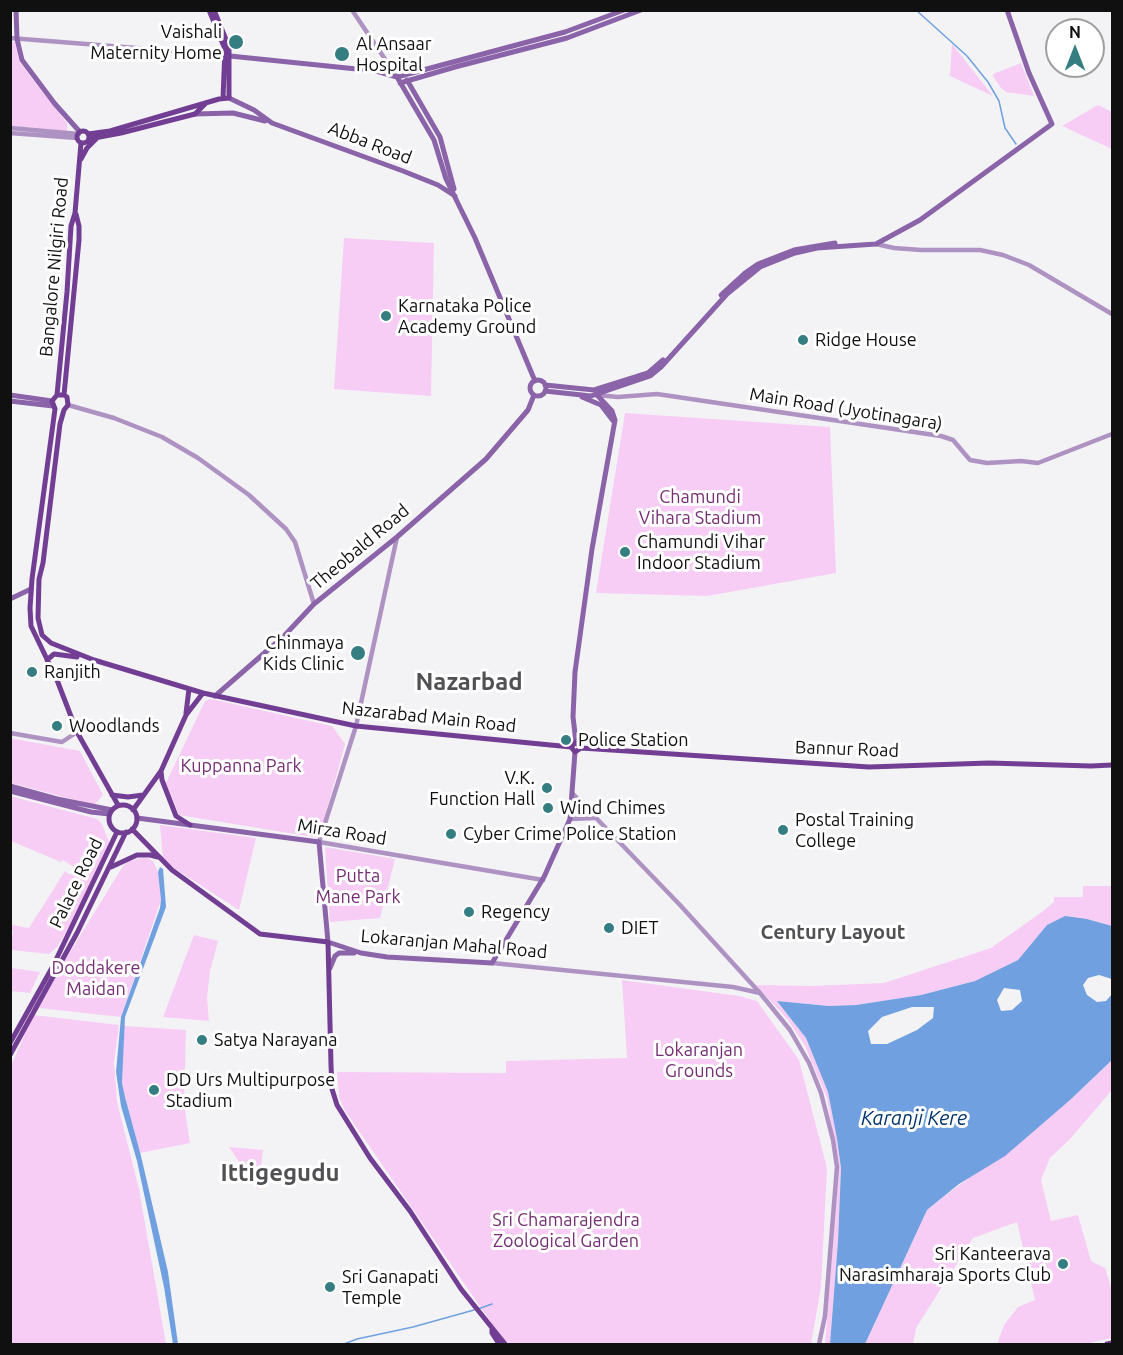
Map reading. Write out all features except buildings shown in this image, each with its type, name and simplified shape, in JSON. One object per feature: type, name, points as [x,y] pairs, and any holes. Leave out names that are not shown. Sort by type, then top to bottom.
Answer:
[{"type":"main road","points":[[16,10],[14,39],[22,60],[79,137],[87,142],[88,136]]},
{"type":"main road","points":[[209,10],[228,56]]},
{"type":"main road","points":[[79,137],[110,131],[226,98],[227,40],[214,10]]},
{"type":"main road","points":[[402,79],[565,32],[624,10]]},
{"type":"main road","points":[[228,56],[376,71],[402,79],[567,38],[642,10]]},
{"type":"main road","points":[[575,394],[595,393],[652,370],[725,290],[758,264],[794,250],[815,245],[876,244],[920,219],[1052,124],[1029,73],[1007,10]]},
{"type":"main road","points":[[402,79],[430,132],[447,179],[535,381]]},
{"type":"main road","name":"Abba Road","points":[[226,98],[254,110],[272,123]]},
{"type":"main road","points":[[195,114],[207,102]]},
{"type":"main road","name":"Abba Road","points":[[88,136],[105,136],[195,114],[239,113],[404,171],[438,185],[455,196]]},
{"type":"main road","points":[[79,162],[92,142],[105,136]]},
{"type":"main road","name":"Bangalore Nilgiri Road","points":[[79,137],[75,213],[71,226],[57,394],[53,405],[31,590],[31,626],[77,732],[118,805]]},
{"type":"main road","points":[[75,213],[79,233],[64,395],[67,398],[59,433],[39,579],[38,618],[42,635],[51,644],[94,660],[215,696]]},
{"type":"main road","points":[[535,381],[541,381],[545,388],[575,394],[601,405],[615,423]]},
{"type":"main road","points":[[492,963],[543,880],[570,819],[573,794],[573,750],[576,742],[573,717],[574,672],[592,549],[615,423],[612,411],[595,393],[545,388],[536,395],[530,388],[535,381]]},
{"type":"main road","points":[[57,394],[64,395]]},
{"type":"main road","points":[[10,395],[53,405]]},
{"type":"main road","name":"Theobald Road","points":[[215,696],[284,636],[314,604],[397,537],[486,459],[532,406],[536,395]]},
{"type":"main road","points":[[10,401],[53,405]]},
{"type":"main road","points":[[10,599],[31,590]]},
{"type":"main road","points":[[47,660],[54,654],[63,654],[94,660]]},
{"type":"main road","points":[[186,715],[189,689]]},
{"type":"main road","points":[[133,810],[161,771],[186,715],[203,693]]},
{"type":"main road","name":"Nazarabad Main Road","points":[[215,696],[356,726],[573,750]]},
{"type":"main road","points":[[573,750],[581,748],[576,742]]},
{"type":"main road","name":"Bannur Road","points":[[581,748],[859,766],[989,763],[1113,767]]},
{"type":"main road","points":[[161,771],[163,785],[176,816],[190,825]]},
{"type":"main road","points":[[10,788],[91,812],[110,812],[118,805],[127,805],[137,818],[132,829],[117,832],[110,825],[110,812]]},
{"type":"main road","points":[[111,794],[128,797],[143,795]]},
{"type":"main road","name":"Mirza Road","points":[[137,818],[319,842]]},
{"type":"main road","name":"Lokaranjan Mahal Road","points":[[132,829],[172,870],[260,934],[328,942],[361,953],[387,957],[492,963]]},
{"type":"main road","name":"Palace Road","points":[[10,1043],[53,966],[117,832]]},
{"type":"main road","points":[[10,1055],[110,867],[126,832]]},
{"type":"main road","points":[[319,842],[330,968],[332,1089],[337,1105],[370,1158],[410,1211],[432,1247],[504,1344]]},
{"type":"main road","points":[[110,867],[136,855],[160,857]]},
{"type":"main road","points":[[330,968],[335,956],[339,953],[361,953]]},
{"type":"main road","points":[[492,1329],[499,1344]]},
{"type":"main road","points":[[1107,1344],[1113,1343]]},
{"type":"street","points":[[352,10],[402,79]]},
{"type":"street","points":[[14,39],[228,56]]},
{"type":"street","points":[[10,128],[79,137]]},
{"type":"street","points":[[10,133],[79,137]]},
{"type":"street","points":[[876,244],[912,249],[980,250],[1003,255],[1029,265],[1113,314]]},
{"type":"street","name":"Main Road (Jyotinagara)","points":[[595,393],[618,397],[657,394],[941,436],[953,440],[970,460],[987,463],[1021,461],[1038,463],[1113,434]]},
{"type":"street","points":[[66,407],[114,418],[162,437],[198,458],[249,495],[280,523],[295,542],[314,604]]},
{"type":"street","points":[[319,842],[356,726],[397,537]]},
{"type":"street","points":[[10,733],[62,742],[77,732]]},
{"type":"street","points":[[573,794],[680,905],[760,993],[790,1030],[809,1063],[821,1093],[837,1167],[825,1316],[819,1344]]},
{"type":"street","points":[[570,819],[595,818]]},
{"type":"street","name":"Mirza Road","points":[[319,842],[543,880]]},
{"type":"street","name":"Lokaranjan Mahal Road","points":[[492,963],[740,988],[760,993]]},
{"type":"green space","points":[[10,42],[15,42],[20,63],[67,123],[67,131],[11,126]]},
{"type":"green space","points":[[952,44],[993,96],[950,76]]},
{"type":"green space","points":[[1021,63],[1034,96],[1006,92],[994,78],[993,74]]},
{"type":"green space","points":[[1098,105],[1112,112],[1112,149],[1062,126]]},
{"type":"green space","name":"Karnataka Police Academy Ground","points":[[344,238],[434,243],[431,396],[334,389]]},
{"type":"green space","name":"Chamundi Vihara Stadium","points":[[625,413],[830,427],[836,573],[707,596],[596,593]]},
{"type":"green space","name":"Kuppanna Park","points":[[211,699],[332,726],[345,744],[319,838],[179,815],[166,783],[205,701]]},
{"type":"green space","points":[[10,738],[80,751],[103,795],[94,805],[11,783]]},
{"type":"green space","points":[[10,796],[97,819],[102,824],[110,845],[101,873],[57,947],[49,954],[11,950],[12,925],[29,928],[65,871],[70,875],[75,868],[63,860],[61,862],[11,841]]},
{"type":"green space","points":[[160,825],[256,838],[239,910],[174,868],[163,858]]},
{"type":"green space","name":"Putta Mane Park","points":[[325,847],[395,859],[380,918],[330,922]]},
{"type":"green space","points":[[1112,857],[1112,926],[1087,919],[1047,925],[1018,960],[975,981],[921,995],[856,1005],[829,1006],[778,1001],[806,1038],[828,1092],[841,1168],[830,1344],[825,1344],[839,1170],[827,1098],[805,1046],[788,1020],[756,985],[812,986],[884,983],[991,948],[1042,912],[1054,902],[1054,897],[1083,897],[1083,886],[1111,886]]},
{"type":"green space","name":"Doddakere Maidan","points":[[141,858],[153,861],[158,872],[161,900],[121,1017],[39,1008],[38,1004],[123,866],[127,862]]},
{"type":"green space","points":[[194,935],[218,941],[210,971],[207,998],[209,1021],[163,1017]]},
{"type":"green space","points":[[11,968],[40,972],[30,993],[11,991]]},
{"type":"green space","name":"Sri Chamarajendra Zoological Garden","points":[[622,980],[739,996],[757,1001],[799,1060],[827,1168],[821,1287],[811,1344],[506,1344],[345,1111],[339,1097],[337,1072],[506,1073],[506,1061],[627,1058]]},
{"type":"green space","points":[[33,1015],[119,1025],[114,1062],[117,1102],[139,1189],[166,1344],[11,1344],[11,1066]]},
{"type":"green space","name":"DD Urs Multipurpose Stadium","points":[[124,1026],[186,1030],[184,1103],[190,1143],[140,1153],[122,1083]]},
{"type":"green space","points":[[1112,1060],[1112,1090],[1071,1138],[1050,1158],[1041,1180],[1051,1221],[1078,1215],[1091,1261],[1105,1268],[1112,1290],[1112,1338],[1085,1344],[997,1344],[1004,1325],[1018,1307],[1035,1300],[1017,1222],[973,1238],[916,1328],[913,1344],[865,1344],[927,1210],[1070,1100]]},
{"type":"green space","points":[[229,1147],[263,1150],[258,1190]]},
{"type":"water","points":[[160,867],[163,869],[166,907],[125,1017],[122,1083],[168,1272],[178,1344],[173,1344],[164,1287],[137,1161],[121,1106],[116,1072],[121,1017],[160,908],[158,872]]},
{"type":"water","name":"Karanji Kere","points":[[1065,916],[1112,926],[1112,979],[1099,975],[1088,978],[1083,985],[1087,995],[1097,1002],[1106,1001],[1112,994],[1112,1060],[1005,1156],[959,1184],[927,1210],[865,1344],[830,1344],[841,1168],[837,1139],[828,1092],[806,1038],[777,1001],[829,1006],[856,1005],[921,995],[975,981],[1018,960],[1047,925]],"holes":[[[1004,988],[1020,990],[1022,1001],[1012,1010],[1001,1011],[997,1000]],[[912,1007],[934,1007],[933,1018],[917,1030],[887,1044],[871,1044],[868,1031],[882,1017]]]},
{"type":"waterway","points":[[916,10],[967,56],[988,82],[999,101],[1005,128],[1016,144]]},
{"type":"waterway","points":[[478,1309],[492,1304]]},
{"type":"waterway","points":[[344,1344],[474,1310]]},
{"type":"place","name":"Vaishali Maternity Home","points":[[236,42]]},
{"type":"place","name":"Al Ansaar Hospital","points":[[342,54]]},
{"type":"place","name":"Karnataka Police Academy Ground","points":[[386,316]]},
{"type":"place","name":"Ridge House","points":[[803,340]]},
{"type":"place","name":"Chamundi Vihar Indoor Stadium","points":[[625,552]]},
{"type":"place","name":"Chinmaya Kids Clinic","points":[[358,653]]},
{"type":"place","name":"Ranjith","points":[[32,672]]},
{"type":"place","name":"Woodlands","points":[[57,726]]},
{"type":"place","name":"Police Station","points":[[566,740]]},
{"type":"place","name":"V.K. Function Hall","points":[[547,788]]},
{"type":"place","name":"Wind Chimes","points":[[548,808]]},
{"type":"place","name":"Postal Training College","points":[[783,830]]},
{"type":"place","name":"Cyber Crime Police Station","points":[[451,834]]},
{"type":"place","name":"Regency","points":[[469,912]]},
{"type":"place","name":"DIET","points":[[609,928]]},
{"type":"place","name":"Satya Narayana","points":[[202,1040]]},
{"type":"place","name":"DD Urs Multipurpose Stadium","points":[[154,1090]]},
{"type":"place","name":"Sri Kanteerava Narasimharaja Sports Club","points":[[1063,1264]]},
{"type":"place","name":"Sri Ganapati Temple","points":[[330,1287]]},
{"type":"district","name":"Nazarbad","points":[[469,682]]},
{"type":"district","name":"Century Layout","points":[[833,932]]},
{"type":"district","name":"Ittigegudu","points":[[280,1173]]},
{"type":"park label","name":"Lokaranjan Grounds","points":[[699,1060]]}]
